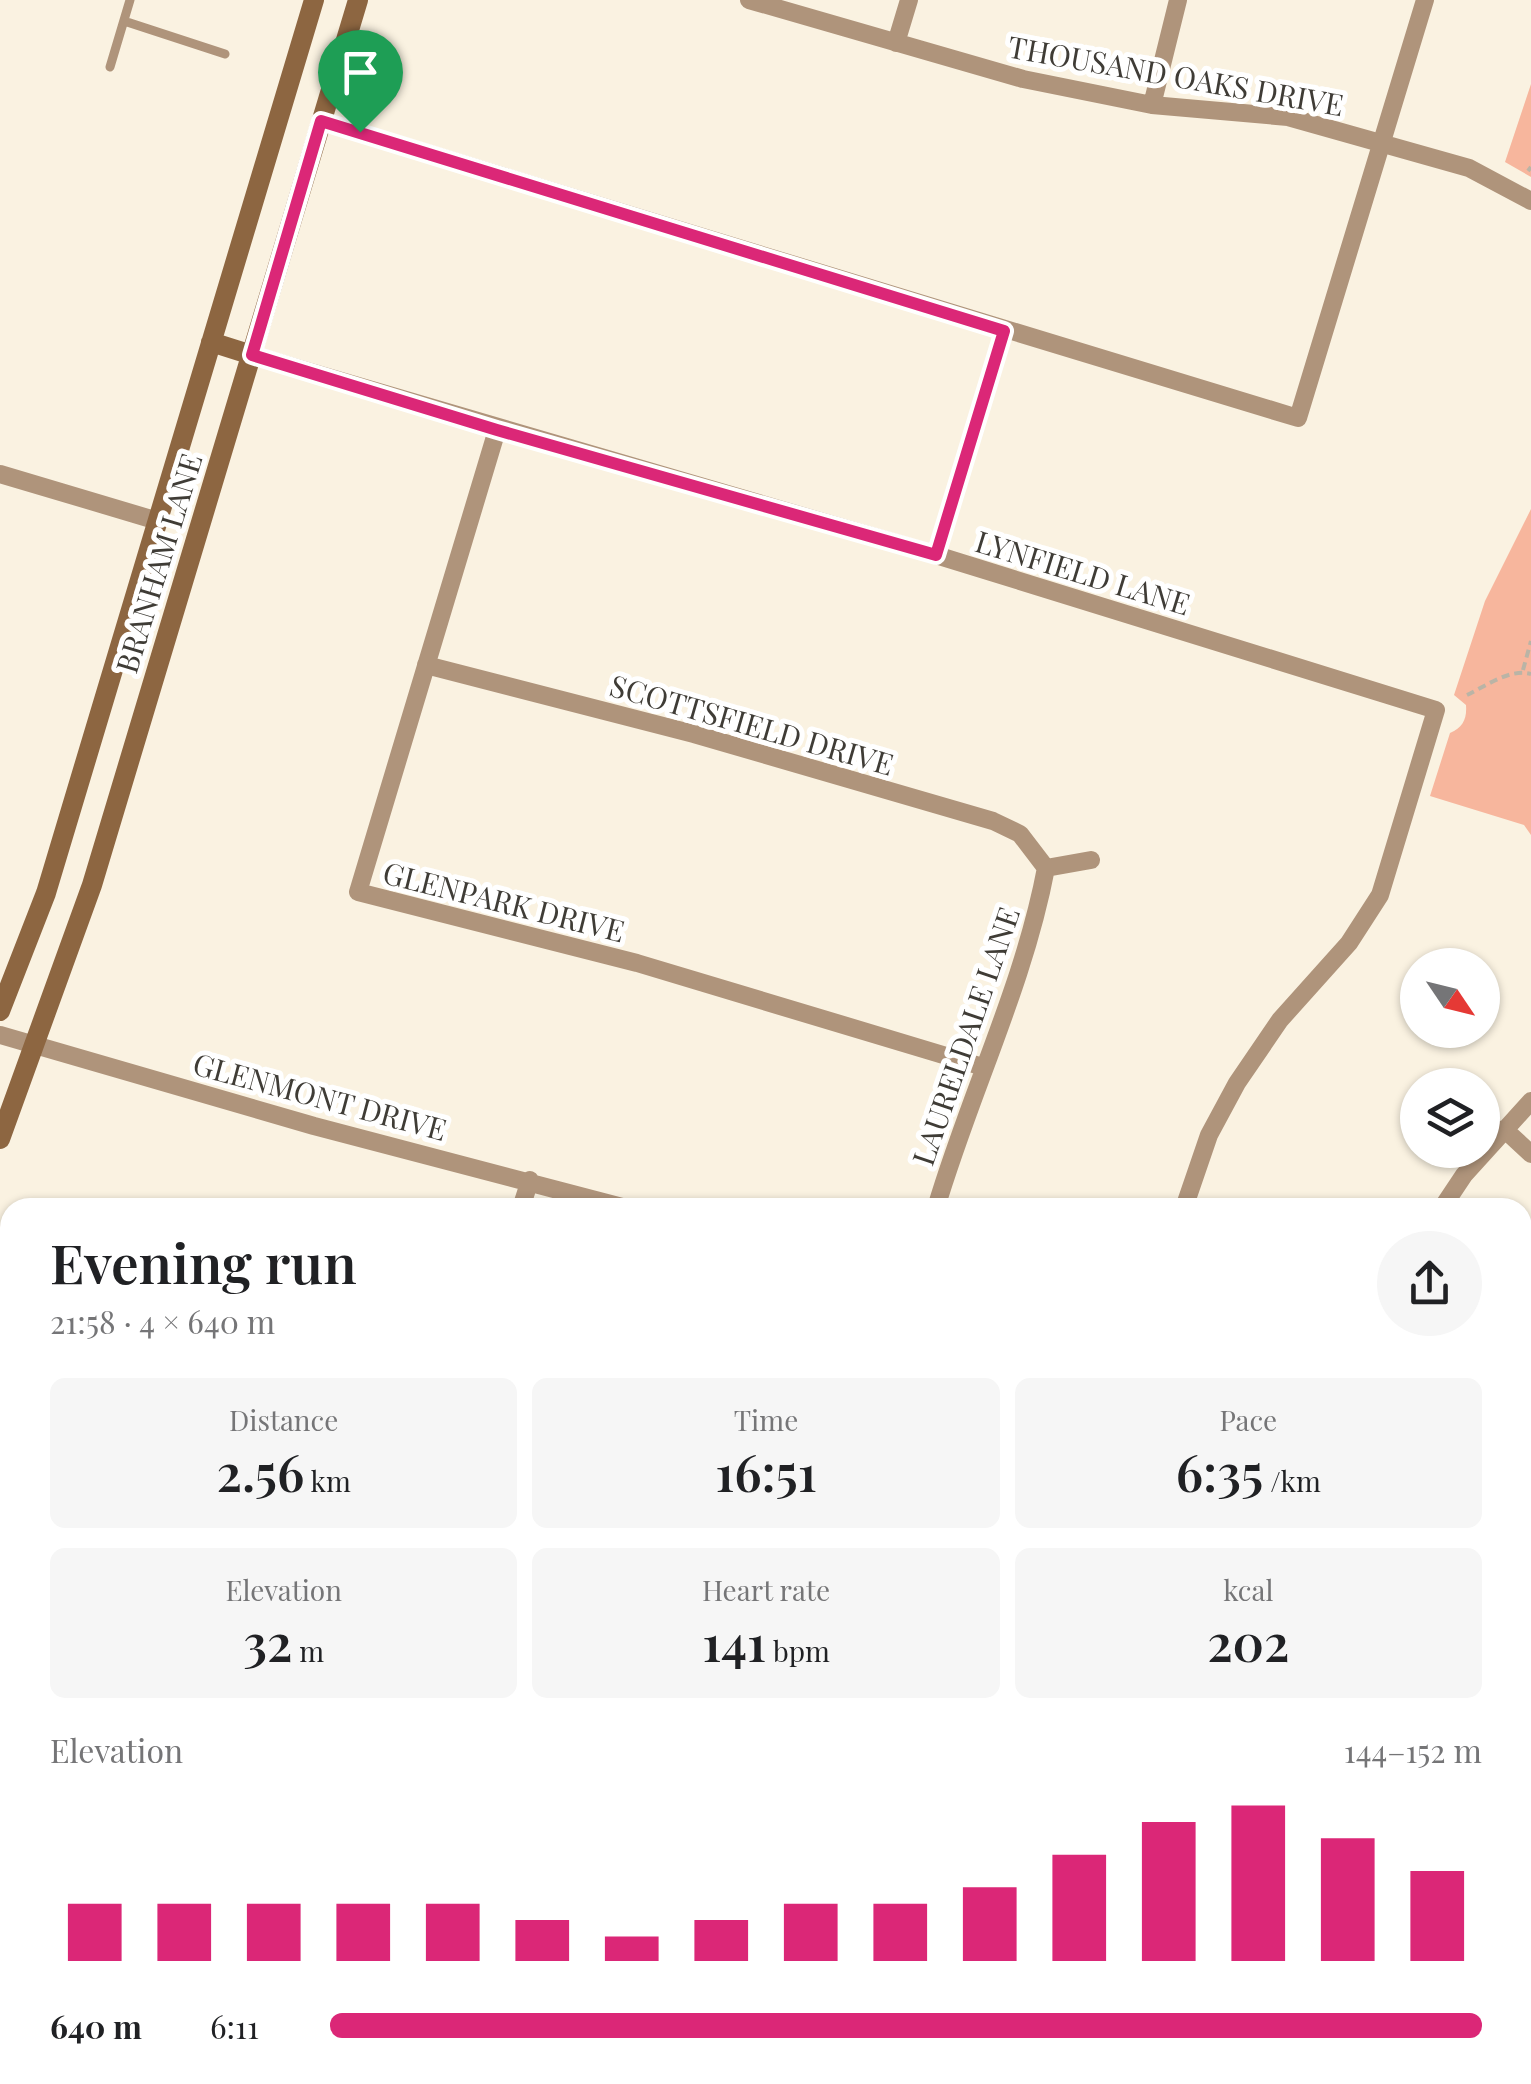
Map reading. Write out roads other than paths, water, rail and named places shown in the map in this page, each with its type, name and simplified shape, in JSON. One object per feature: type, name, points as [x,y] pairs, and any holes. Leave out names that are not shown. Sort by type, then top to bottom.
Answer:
[{"type":"main road","name":"BRANHAM LANE","points":[[0,1011],[46,893],[314,0]]},
{"type":"main road","name":"BRANHAM LANE","points":[[0,1139],[92,885],[358,0]]},
{"type":"main road","points":[[211,342],[252,355]]},
{"type":"street","name":"THOUSAND OAKS DRIVE","points":[[749,0],[1023,79],[1152,105],[1288,117],[1469,168],[1531,201]]},
{"type":"street","points":[[896,43],[909,0]]},
{"type":"street","points":[[1152,105],[1178,0]]},
{"type":"street","points":[[321,121],[1298,418],[1425,0]]},
{"type":"street","points":[[936,555],[1004,331]]},
{"type":"street","name":"LYNFIELD LANE","points":[[252,355],[497,430],[936,555],[1436,710],[1380,895],[1349,944],[1280,1020],[1237,1083],[1208,1135],[1187,1198]]},
{"type":"street","name":"GLENPARK DRIVE","points":[[497,430],[358,892],[637,963],[983,1067]]},
{"type":"street","points":[[0,474],[158,521]]},
{"type":"street","name":"SCOTTSFIELD DRIVE","points":[[426,665],[694,734],[993,821],[1020,834],[1046,868]]},
{"type":"street","points":[[1046,868],[1091,860]]},
{"type":"street","name":"LAURELDALE LANE","points":[[939,1198],[983,1067],[1010,1002],[1046,868]]},
{"type":"street","name":"GLENMONT DRIVE","points":[[0,1035],[314,1126],[592,1198]]},
{"type":"street","points":[[1450,1198],[1531,1101]]},
{"type":"street","points":[[1504,1130],[1531,1154]]},
{"type":"street","points":[[524,1198],[530,1180]]},
{"type":"lane","points":[[110,67],[130,0]]},
{"type":"lane","points":[[124,21],[225,54]]}]
